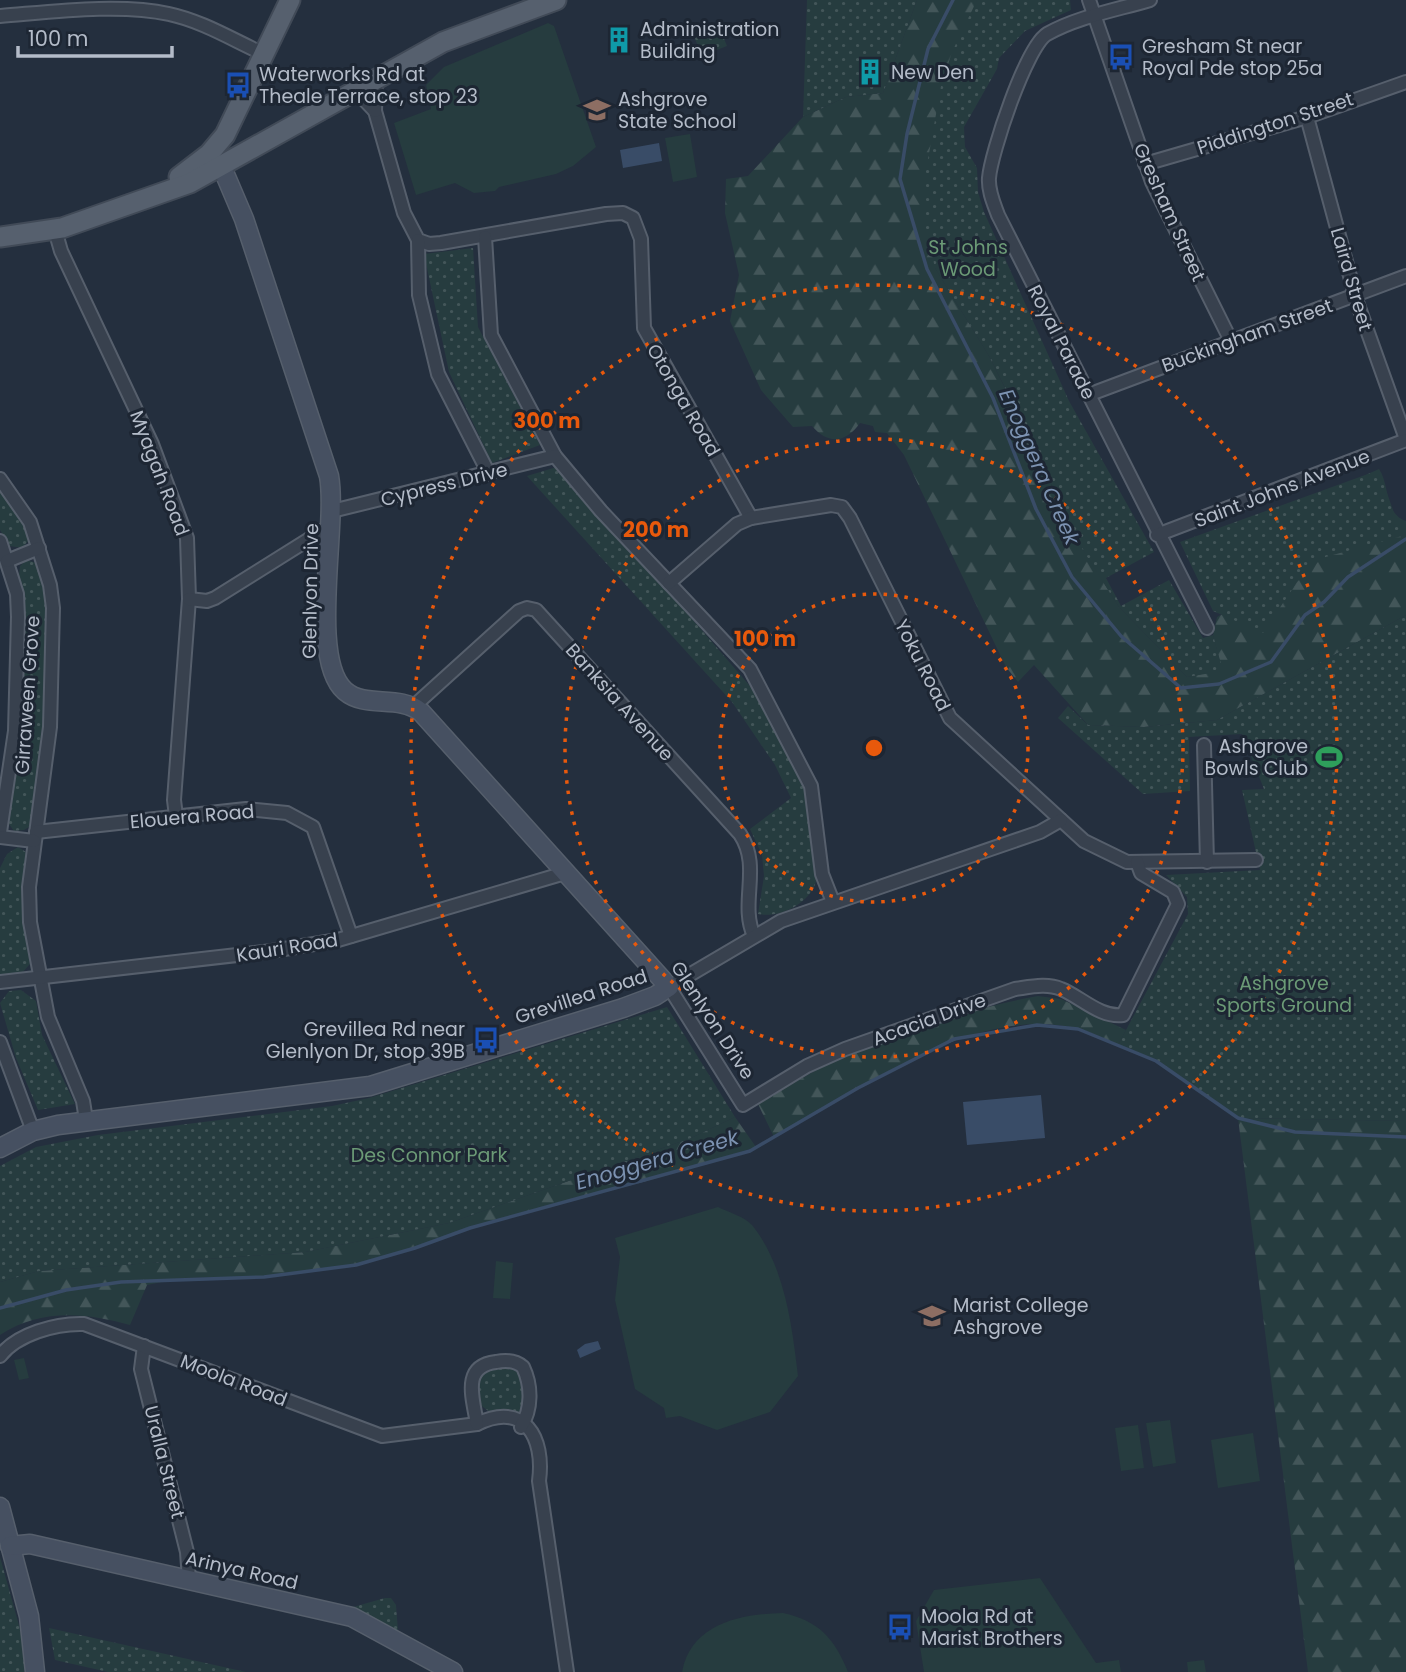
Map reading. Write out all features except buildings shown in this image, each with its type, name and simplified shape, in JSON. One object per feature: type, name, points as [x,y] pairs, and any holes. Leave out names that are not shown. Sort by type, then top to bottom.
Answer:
[{"type":"main road","points":[[217,158],[290,0]]},
{"type":"main road","points":[[0,237],[55,230],[158,192],[217,158],[325,106],[451,39],[556,0]]},
{"type":"main road","points":[[232,121],[239,135],[249,138],[294,116],[325,106]]},
{"type":"street","name":"Gresham Street","points":[[1089,0],[1145,163],[1231,341]]},
{"type":"street","name":"Royal Parade","points":[[1150,0],[1096,16],[1040,39],[1023,66],[989,176],[998,215],[1157,535],[1207,628]]},
{"type":"street","points":[[0,16],[135,9],[192,21],[264,54]]},
{"type":"street","points":[[376,78],[375,111],[404,213],[418,240],[419,295],[438,374],[489,474]]},
{"type":"street","name":"Piddington Street","points":[[1145,163],[1307,117],[1406,82]]},
{"type":"street","points":[[355,90],[375,111]]},
{"type":"street","name":"Laird Street","points":[[1307,117],[1355,295],[1406,440]]},
{"type":"street","name":"Glenlyon Drive","points":[[217,158],[239,205],[325,462],[331,518],[327,652],[334,678],[344,690],[358,699],[414,706],[669,987],[743,1105]]},
{"type":"street","name":"Otonga Road","points":[[485,237],[606,215],[623,213],[633,218],[641,239],[644,328],[751,518]]},
{"type":"street","name":"Myagah Road","points":[[55,230],[61,251],[172,491],[187,538],[189,599],[174,800],[176,816]]},
{"type":"street","points":[[418,240],[429,244],[485,237],[491,335],[555,456],[750,670],[782,725],[811,786],[822,874],[832,902]]},
{"type":"street","name":"Buckingham Street","points":[[1088,394],[1406,276]]},
{"type":"street","name":"Saint Johns Avenue","points":[[1157,535],[1406,440]]},
{"type":"street","name":"Cypress Drive","points":[[189,599],[207,601],[215,598],[331,518],[555,456]]},
{"type":"street","name":"Girraween Grove","points":[[0,479],[30,522],[53,608],[50,727],[35,836],[30,910],[48,1017],[83,1101],[86,1120]]},
{"type":"street","name":"Yoku Road","points":[[668,583],[737,524],[751,518],[831,505],[842,507],[850,517],[950,718],[1084,841],[1119,860],[1137,862],[1256,860]]},
{"type":"street","name":"Girraween Grove","points":[[0,541],[17,594],[15,731],[0,834]]},
{"type":"street","points":[[7,561],[38,548]]},
{"type":"street","name":"Banksia Avenue","points":[[414,706],[519,611],[527,608],[536,610],[747,844],[752,889],[746,914],[754,936]]},
{"type":"street","points":[[1205,745],[1207,862]]},
{"type":"street","name":"Elouera Road","points":[[0,834],[35,836],[176,816],[268,809],[287,813],[313,827],[351,936]]},
{"type":"street","name":"Grevillea Road","points":[[86,1120],[370,1086],[655,996],[754,936],[832,902],[1041,832],[1061,820]]},
{"type":"street","name":"Acacia Drive","points":[[743,1105],[807,1066],[845,1049],[1015,989],[1041,986],[1059,988],[1108,1014],[1123,1014],[1178,904],[1173,892],[1141,873],[1137,862]]},
{"type":"street","name":"Kauri Road","points":[[0,982],[307,946],[351,936],[565,873]]},
{"type":"street","points":[[0,1042],[33,1131]]},
{"type":"street","points":[[1,1145],[33,1131],[86,1120]]},
{"type":"street","name":"Moola Road","points":[[0,1356],[14,1342],[68,1324],[94,1327],[382,1436],[510,1417],[523,1425]]},
{"type":"street","name":"Uralla Street","points":[[144,1346],[141,1369],[187,1552],[189,1580]]},
{"type":"street","points":[[477,1424],[471,1382],[474,1371],[483,1364],[510,1361],[523,1367],[528,1382],[529,1406],[523,1425],[535,1439],[540,1461],[538,1481],[567,1672]]},
{"type":"street","points":[[0,1507],[29,1616],[35,1672]]},
{"type":"street","name":"Arinya Road","points":[[10,1546],[30,1544],[355,1618],[453,1672]]},
{"type":"green space","points":[[807,0],[917,0],[883,93],[846,97],[803,117]]},
{"type":"green space","points":[[917,0],[977,0],[935,268],[989,356],[1038,454],[1072,532],[1119,607],[1187,677],[1222,670],[1213,635],[1217,617],[1252,598],[1324,494],[1379,469],[1394,512],[1406,521],[1406,615],[1217,720],[1144,727],[1088,725],[1034,665],[1018,682],[1006,667],[904,455],[887,433],[875,432],[873,426],[860,423],[849,435],[831,439],[812,426],[793,427],[761,390],[730,321],[739,275],[725,213],[726,179],[748,176],[803,117],[846,97],[883,93]]},
{"type":"green space","name":"St Johns Wood","points":[[977,0],[1070,0],[1071,10],[1025,31],[999,58],[997,69],[964,127],[965,147],[977,168],[978,192],[984,212],[1069,401],[1154,552],[1106,578],[1121,606],[1169,580],[1203,638],[1213,635],[1223,671],[1187,677],[1119,607],[1072,532],[1038,453],[989,356],[935,268],[923,215],[925,176],[941,86],[952,52]]},
{"type":"green space","points":[[548,23],[554,26],[596,147],[573,166],[556,174],[499,187],[495,191],[474,193],[455,183],[416,195],[394,123],[431,109],[426,85],[444,67]]},
{"type":"green space","points":[[707,26],[720,29],[727,46],[714,51],[697,44],[692,31]]},
{"type":"green space","points":[[690,134],[697,177],[673,182],[665,138]]},
{"type":"green space","points":[[473,248],[478,327],[540,445],[492,463],[449,372],[424,254]]},
{"type":"green space","points":[[560,466],[756,693],[808,793],[817,876],[815,885],[804,900],[786,911],[758,914],[764,876],[762,855],[750,829],[791,798],[775,765],[732,702],[527,476]]},
{"type":"green space","points":[[1379,470],[1402,536],[1322,558],[1297,582],[1263,633],[1213,611],[1180,542]]},
{"type":"green space","points":[[0,486],[19,511],[30,539],[22,548],[10,546],[0,530]]},
{"type":"green space","points":[[26,560],[37,563],[44,591],[49,657],[44,728],[32,825],[24,830],[14,831],[6,820],[22,698],[23,637],[19,576],[20,566]]},
{"type":"green space","name":"Ashgrove Sports Ground","points":[[1406,615],[1406,1121],[1238,1118],[1156,1061],[1118,1045],[1188,914],[1187,897],[1166,875],[1260,870],[1242,790],[1264,789],[1242,734],[1189,737],[1190,791],[1143,794],[1058,718],[1068,706],[1088,725],[1144,727],[1217,720]]},
{"type":"green space","points":[[18,847],[26,852],[23,911],[30,964],[20,975],[0,975],[0,868],[7,854]]},
{"type":"green space","points":[[21,990],[36,1001],[42,1035],[75,1104],[38,1110],[16,1058],[0,1003],[9,991]]},
{"type":"green space","points":[[1038,996],[1061,999],[1126,1030],[1118,1045],[1079,1029],[1040,1024],[999,1028],[959,1039],[880,1075],[774,1137],[758,1104],[828,1064],[877,1043],[958,1015]]},
{"type":"green space","name":"Des Connor Park","points":[[667,1007],[735,1117],[691,1138],[449,1223],[305,1252],[39,1271],[0,1282],[0,1166],[36,1147],[98,1135],[332,1106],[369,1098]]},
{"type":"green space","points":[[735,1117],[756,1147],[654,1179],[470,1228],[356,1265],[264,1277],[182,1278],[147,1285],[130,1325],[64,1315],[31,1320],[0,1335],[0,1282],[39,1271],[305,1252],[449,1223],[691,1138]]},
{"type":"green space","points":[[1238,1118],[1406,1121],[1406,1672],[1308,1672]]},
{"type":"green space","points":[[718,1207],[749,1222],[772,1259],[790,1317],[798,1376],[770,1412],[717,1430],[680,1416],[666,1418],[664,1408],[635,1389],[615,1300],[620,1257],[615,1238]]},
{"type":"green space","points":[[496,1261],[513,1263],[510,1299],[493,1298]]},
{"type":"green space","points":[[24,1358],[29,1378],[19,1380],[14,1360]]},
{"type":"green space","points":[[506,1365],[518,1369],[525,1385],[519,1414],[491,1413],[479,1404],[476,1392],[480,1372]]},
{"type":"green space","points":[[1170,1420],[1176,1463],[1153,1467],[1146,1423]]},
{"type":"green space","points":[[1138,1425],[1144,1468],[1121,1471],[1115,1428]]},
{"type":"green space","points":[[1253,1433],[1260,1481],[1218,1488],[1211,1440]]},
{"type":"green space","points":[[0,1557],[25,1647],[24,1672],[0,1672]]},
{"type":"green space","points":[[1040,1578],[1096,1663],[1119,1660],[1121,1672],[924,1672],[916,1621],[934,1590]]},
{"type":"green space","points":[[391,1598],[396,1605],[398,1631],[353,1607]]},
{"type":"green space","points":[[783,1613],[796,1616],[824,1633],[831,1640],[848,1672],[682,1672],[687,1655],[696,1642],[720,1624],[751,1616]]},
{"type":"green space","points":[[49,1628],[246,1672],[108,1672],[55,1660]]},
{"type":"green space","points":[[1204,1660],[1206,1672],[1188,1672],[1187,1662]]},
{"type":"water","points":[[659,143],[662,161],[623,168],[620,150]]},
{"type":"water","points":[[1041,1095],[1045,1138],[967,1145],[963,1102]]},
{"type":"water","points":[[598,1341],[601,1349],[580,1358],[577,1350],[585,1344]]},
{"type":"waterway","name":"Enoggera Creek","points":[[953,0],[928,49],[907,134],[900,179],[927,269],[993,398],[1036,509],[1072,577],[1121,636],[1181,688],[1219,684],[1271,662],[1305,615],[1324,602],[1348,577],[1406,539]]},
{"type":"waterway","name":"Enoggera Creek","points":[[0,1308],[66,1290],[121,1282],[264,1277],[356,1265],[470,1228],[750,1151],[858,1088],[954,1039],[1037,1025],[1078,1029],[1156,1061],[1238,1118],[1295,1132],[1406,1137]]},
{"type":"place","name":"Administration Building","points":[[619,40]]},
{"type":"place","name":"Gresham St near Royal Pde stop 25a","points":[[1121,57]]},
{"type":"place","name":"New Den","points":[[870,72]]},
{"type":"place","name":"Waterworks Rd at Theale Terrace, stop 23","points":[[238,85]]},
{"type":"place","name":"Ashgrove State School","points":[[597,110]]},
{"type":"place","name":"Ashgrove Bowls Club","points":[[1329,757]]},
{"type":"place","name":"Grevillea Rd near Glenlyon Dr, stop 39B","points":[[486,1040]]},
{"type":"place","name":"Marist College Ashgrove","points":[[932,1316]]},
{"type":"place","name":"Moola Rd at Marist Brothers","points":[[900,1627]]}]
